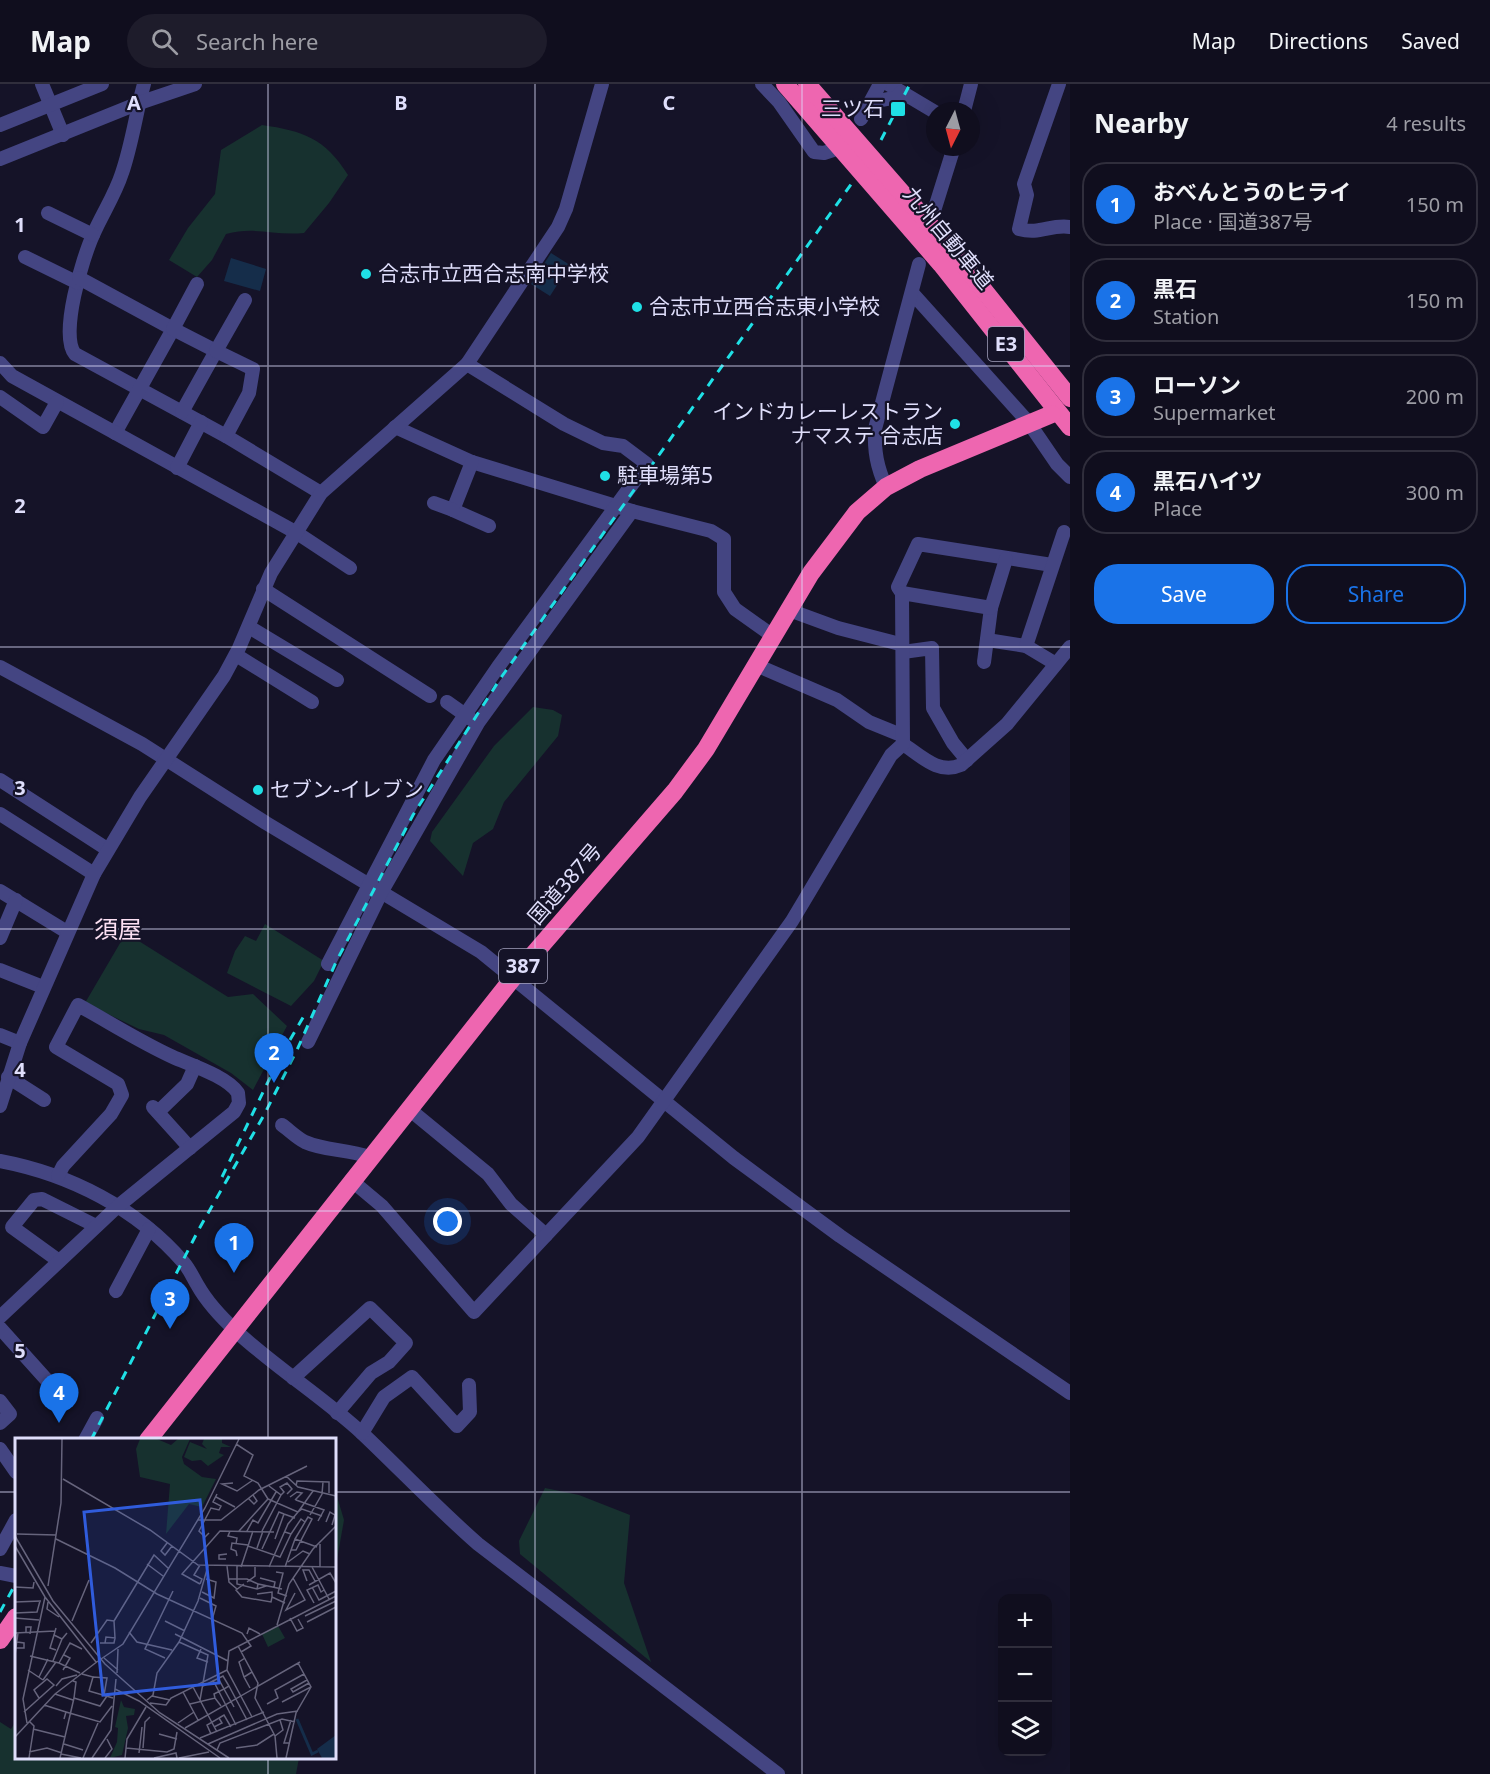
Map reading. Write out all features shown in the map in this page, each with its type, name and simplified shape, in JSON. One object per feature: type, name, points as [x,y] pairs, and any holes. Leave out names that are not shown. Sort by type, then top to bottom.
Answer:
[{"type":"highway","name":"九州自動車道","points":[[784,84],[945,256],[1070,398]]},
{"type":"highway","name":"九州自動車道","points":[[807,84],[837,138]]},
{"type":"highway","name":"九州自動車道","points":[[945,256],[1070,427]]},
{"type":"highway","name":"387","points":[[886,487],[948,455],[1052,414]]},
{"type":"highway","name":"国道387号","points":[[150,1438],[351,1180],[513,978],[675,791],[706,749],[773,636],[839,532],[857,512],[886,487]]},
{"type":"highway","points":[[0,1640],[15,1618]]},
{"type":"street","points":[[42,84],[63,135]]},
{"type":"street","points":[[0,124],[100,84]]},
{"type":"street","points":[[144,84],[123,172],[93,235],[78,281],[70,330],[71,349],[75,354],[226,436],[321,493]]},
{"type":"street","points":[[0,159],[139,103],[195,84]]},
{"type":"street","points":[[0,1106],[20,1043],[42,987],[107,849],[236,655],[263,590],[321,493],[467,364],[558,227],[566,209],[602,84]]},
{"type":"street","points":[[762,84],[779,102],[813,152],[824,153],[837,138]]},
{"type":"street","points":[[861,119],[880,84]]},
{"type":"street","points":[[888,84],[899,95],[926,108]]},
{"type":"street","points":[[966,102],[971,84]]},
{"type":"street","points":[[1059,84],[1024,184],[1027,195],[1019,229],[1038,233],[1061,226],[1070,227]]},
{"type":"street","points":[[872,102],[899,95]]},
{"type":"street","points":[[934,212],[951,156]]},
{"type":"street","points":[[48,213],[93,235]]},
{"type":"street","points":[[25,257],[78,281],[253,369],[249,393],[226,436]]},
{"type":"street","points":[[886,487],[877,468],[874,449],[875,429],[919,264]]},
{"type":"street","points":[[114,433],[174,329],[197,284]]},
{"type":"street","points":[[912,294],[1029,423],[1070,477]]},
{"type":"street","points":[[182,412],[245,300]]},
{"type":"street","points":[[0,363],[12,376],[297,533],[350,568]]},
{"type":"street","points":[[308,1042],[434,760],[464,714],[647,464],[623,446],[603,443],[564,424],[467,364]]},
{"type":"street","points":[[890,371],[904,375]]},
{"type":"street","points":[[0,397],[43,427],[57,402]]},
{"type":"street","points":[[177,468],[201,422]]},
{"type":"street","points":[[395,427],[472,462],[632,511],[711,531],[724,539],[724,592],[735,609],[773,636]]},
{"type":"street","points":[[453,510],[472,462]]},
{"type":"street","points":[[434,503],[489,526]]},
{"type":"street","points":[[328,964],[478,723],[632,511]]},
{"type":"street","points":[[1026,646],[1064,532]]},
{"type":"street","points":[[351,1180],[382,1206],[474,1312],[638,1137],[792,921],[902,740],[902,593],[898,587],[918,544],[1052,565]]},
{"type":"street","points":[[984,662],[991,608],[1006,558]]},
{"type":"street","points":[[263,590],[430,696]]},
{"type":"street","points":[[902,593],[991,608]]},
{"type":"street","points":[[789,610],[901,648],[932,648],[933,708],[952,743],[967,760]]},
{"type":"street","points":[[249,627],[336,680]]},
{"type":"street","points":[[987,640],[1026,646],[1056,664]]},
{"type":"street","points":[[756,665],[837,700],[869,722],[902,740],[938,768],[952,769],[967,760],[1007,724],[1070,647]]},
{"type":"street","points":[[236,655],[312,702]]},
{"type":"street","points":[[0,668],[168,759],[266,823],[481,952],[734,1158],[840,1236],[1070,1393]]},
{"type":"street","points":[[447,702],[478,723]]},
{"type":"street","points":[[0,780],[107,849]]},
{"type":"street","points":[[0,814],[94,874]]},
{"type":"street","points":[[0,891],[67,932]]},
{"type":"street","points":[[0,938],[16,900]]},
{"type":"street","points":[[0,970],[42,987]]},
{"type":"street","points":[[0,1317],[117,1207],[230,1116],[239,1103],[236,1089],[78,1005],[56,1047],[118,1084],[122,1095],[111,1114],[63,1166],[58,1176]]},
{"type":"street","points":[[0,1035],[20,1043]]},
{"type":"street","points":[[190,1148],[155,1109],[187,1084],[195,1066]]},
{"type":"street","points":[[8,1077],[44,1100]]},
{"type":"street","points":[[409,1109],[488,1174],[511,1204],[546,1235]]},
{"type":"street","points":[[282,1125],[304,1142],[331,1149],[354,1151],[369,1158]]},
{"type":"street","points":[[0,1161],[58,1176],[117,1207],[149,1229],[183,1261],[198,1287],[234,1329],[362,1433],[434,1506],[478,1544],[778,1774]]},
{"type":"street","points":[[59,1261],[12,1227],[34,1200],[42,1199],[96,1227]]},
{"type":"street","points":[[116,1291],[149,1229]]},
{"type":"street","points":[[293,1378],[370,1308],[406,1343],[389,1362],[371,1373],[337,1413]]},
{"type":"street","points":[[0,1328],[53,1387]]},
{"type":"street","points":[[362,1433],[384,1397],[412,1377],[457,1426],[470,1412],[469,1385]]},
{"type":"street","points":[[0,1401],[10,1414],[0,1422]]},
{"type":"street","points":[[86,1438],[97,1418]]},
{"type":"street","points":[[0,1449],[15,1471]]},
{"type":"street","points":[[0,1549],[4,1532],[15,1521]]},
{"type":"street","points":[[0,1573],[15,1576]]},
{"type":"green space","points":[[262,125],[290,130],[312,138],[331,152],[348,175],[304,233],[246,231],[226,234],[212,260],[197,277],[169,260],[188,228],[215,194],[221,150]]},
{"type":"green space","points":[[533,707],[553,710],[562,715],[558,736],[504,802],[493,829],[473,843],[463,876],[430,841],[432,832],[494,746]]},
{"type":"green space","points":[[265,924],[324,961],[314,981],[291,1006],[227,973],[235,951],[245,936],[256,941]]},
{"type":"green space","points":[[126,933],[228,997],[253,994],[287,1026],[253,1090],[231,1073],[164,1035],[139,1029],[85,1003]]},
{"type":"green space","points":[[545,1488],[579,1495],[630,1515],[624,1583],[651,1662],[520,1554],[519,1541]]},
{"type":"green space","points":[[336,1493],[344,1520],[336,1565]]},
{"type":"green space","points":[[0,1722],[11,1729],[15,1723],[15,1759],[299,1759],[296,1774],[0,1774]]},
{"type":"water","points":[[551,253],[570,265],[550,296],[531,284]]},
{"type":"water","points":[[231,258],[266,269],[260,291],[224,281]]},
{"type":"railway","points":[[881,140],[910,84]]},
{"type":"railway","points":[[92,1438],[199,1229],[264,1115],[297,1050],[336,962],[413,815],[500,679],[852,183]]},
{"type":"railway","points":[[222,1177],[280,1057],[305,1014]]},
{"type":"railway","points":[[0,1612],[15,1585]]},
{"type":"place","name":"三ツ石","points":[[898,109]]},
{"type":"place","name":"合志市立西合志南中学校","points":[[366,274]]},
{"type":"place","name":"合志市立西合志東小学校","points":[[637,307]]},
{"type":"place","name":"インドカレーレストラン ナマステ 合志店","points":[[955,424]]},
{"type":"place","name":"駐車場第5","points":[[605,476]]},
{"type":"place","name":"セブン-イレブン","points":[[258,790]]},
{"type":"place","name":"黒石","points":[[274,1083]]},
{"type":"place","name":"おべんとうのヒライ","points":[[234,1273]]},
{"type":"place","name":"ローソン","points":[[170,1329]]},
{"type":"place","name":"黒石ハイツ","points":[[59,1423]]},
{"type":"district","name":"須屋","points":[[118,930]]}]
